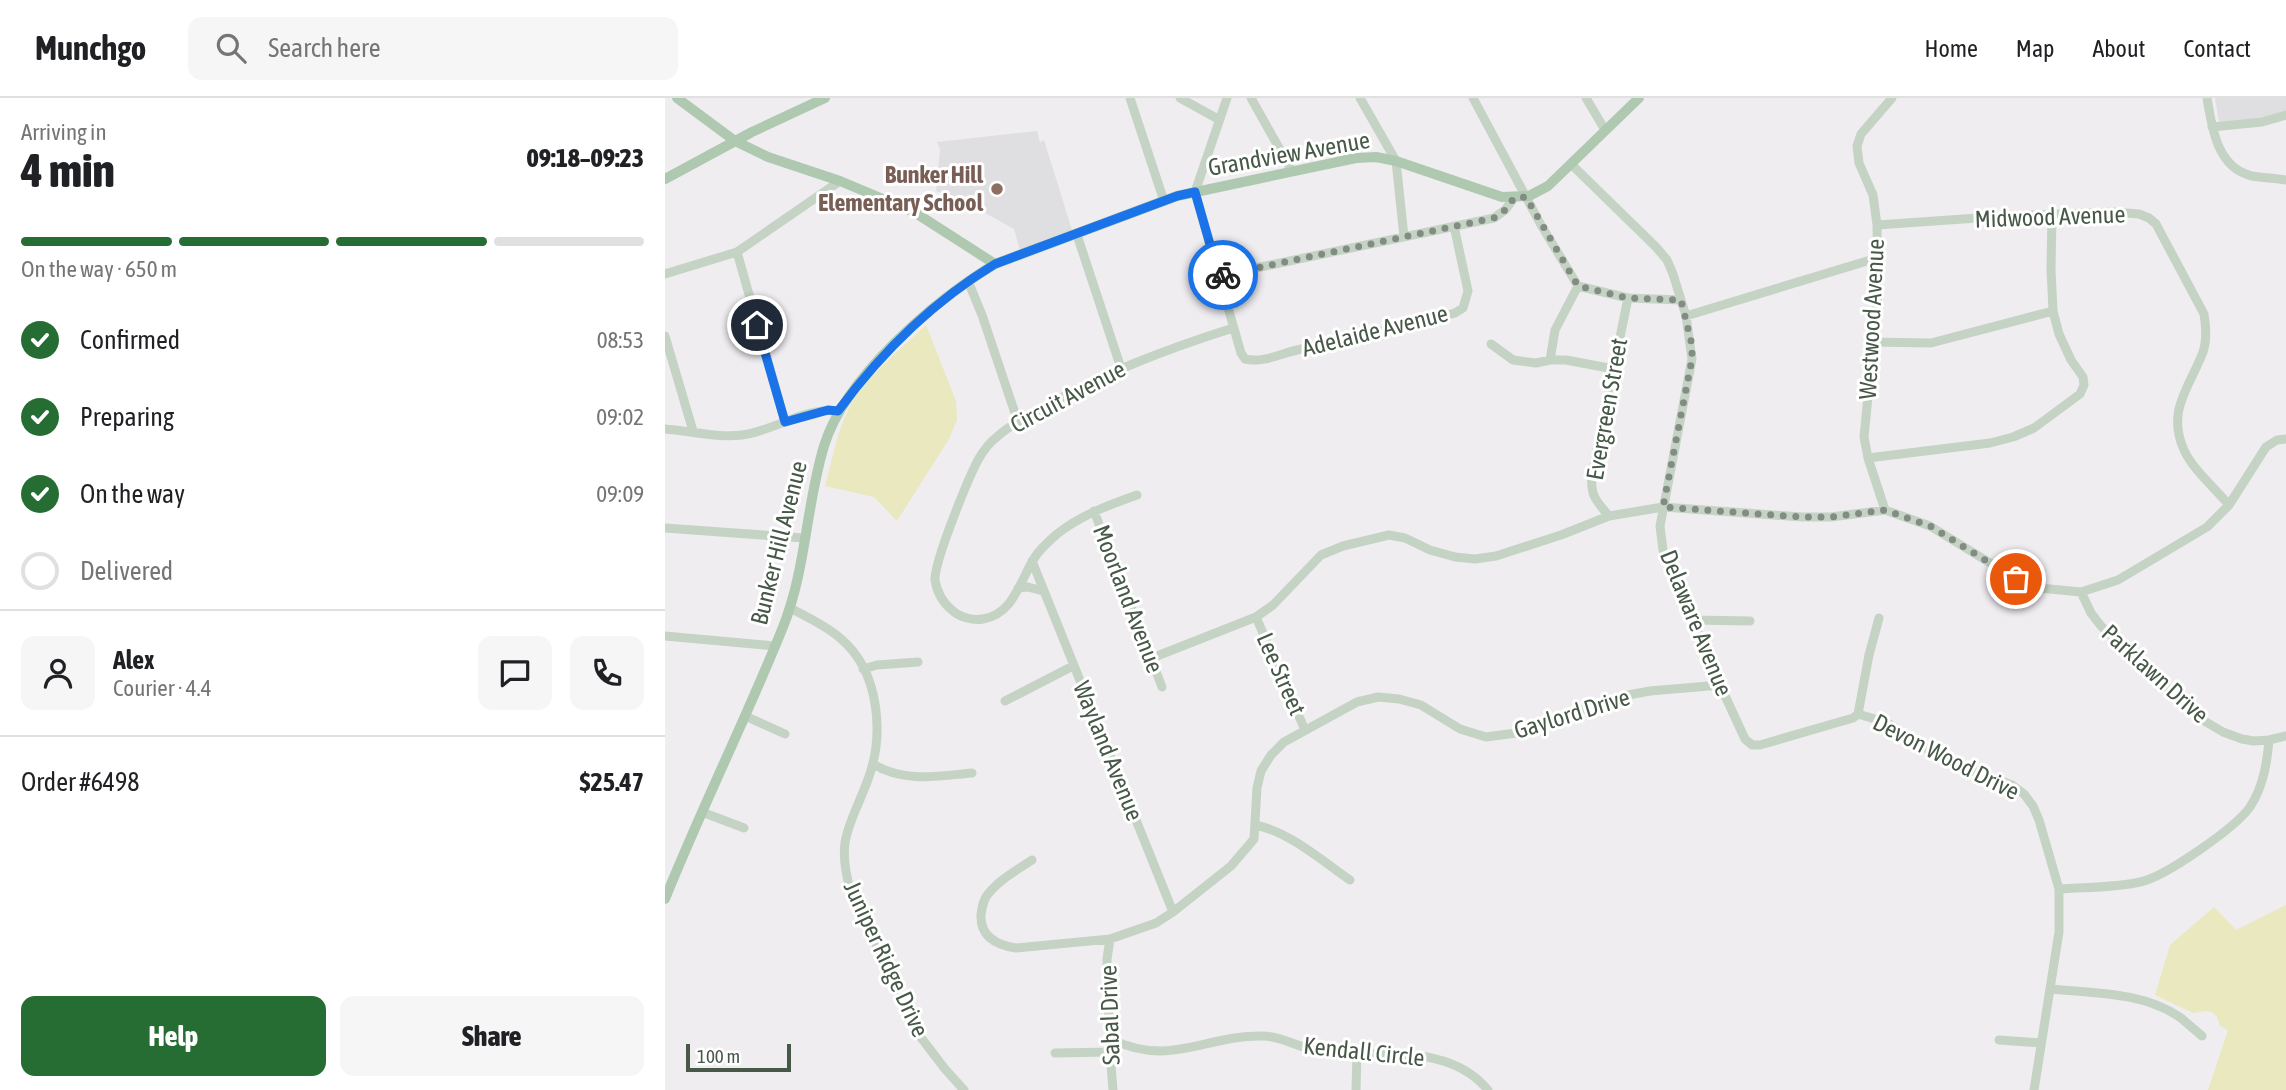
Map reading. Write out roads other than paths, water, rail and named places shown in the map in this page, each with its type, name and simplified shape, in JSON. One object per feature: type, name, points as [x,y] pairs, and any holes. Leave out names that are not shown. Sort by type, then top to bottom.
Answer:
[{"type":"main road","points":[[677,98],[735,141],[768,157],[839,181],[914,212],[995,264]]},
{"type":"main road","points":[[665,179],[735,141],[825,98]]},
{"type":"main road","name":"Grandview Avenue","points":[[1195,192],[1356,158],[1376,157],[1424,169],[1498,196],[1526,197],[1544,190],[1639,98]]},
{"type":"main road","name":"Bunker Hill Avenue","points":[[665,899],[775,646],[789,608],[824,445],[838,411],[855,387],[921,317],[995,264],[1195,192]]},
{"type":"street","points":[[1130,98],[1164,201]]},
{"type":"street","points":[[1180,98],[1218,119]]},
{"type":"street","points":[[1227,98],[1195,192],[1233,328]]},
{"type":"street","points":[[1251,98],[1292,171]]},
{"type":"street","points":[[1360,98],[1396,161],[1404,237]]},
{"type":"street","points":[[1473,98],[1578,286],[1628,298],[1681,300]]},
{"type":"street","points":[[1586,98],[1605,130]]},
{"type":"street","name":"Westwood Avenue","points":[[1885,510],[1864,437],[1878,295],[1877,226],[1873,195],[1859,163],[1857,146],[1861,134],[1892,98]]},
{"type":"street","points":[[2207,98],[2219,147],[2235,168],[2250,175],[2286,180]]},
{"type":"street","points":[[2212,127],[2262,122],[2286,115]]},
{"type":"street","name":"Delaware Avenue","points":[[1571,164],[1657,247],[1673,274],[1686,316],[1692,359],[1660,526],[1663,550],[1745,739],[1752,745],[1760,745],[1853,718],[1858,714]]},
{"type":"street","points":[[665,274],[737,252],[839,181]]},
{"type":"street","points":[[1219,276],[1495,217],[1505,210],[1514,198]]},
{"type":"street","name":"Midwood Avenue","points":[[1877,226],[2114,212],[2139,214],[2149,218],[2156,224],[2204,314],[2204,350],[2179,404],[2176,418],[2179,434],[2185,451],[2229,505]]},
{"type":"street","points":[[1868,458],[1990,443],[2013,437],[2034,428],[2080,394],[2084,385],[2083,377],[2071,360],[2059,334],[2053,311],[2050,269],[2052,214]]},
{"type":"street","name":"Adelaide Avenue","points":[[1233,328],[1245,359],[1253,361],[1455,313],[1463,308],[1468,291],[1454,226]]},
{"type":"street","points":[[1077,235],[1121,368]]},
{"type":"street","points":[[737,252],[785,422]]},
{"type":"street","points":[[1686,316],[1877,258]]},
{"type":"street","points":[[968,281],[987,328],[1018,422]]},
{"type":"street","points":[[1550,360],[1555,330],[1578,286]]},
{"type":"street","name":"Evergreen Street","points":[[1609,516],[1591,489],[1628,298]]},
{"type":"street","points":[[1872,342],[1931,343],[2053,311]]},
{"type":"street","name":"Circuit Avenue","points":[[1137,495],[1094,511],[1056,535],[1032,561],[1005,610],[983,619],[971,619],[956,614],[937,592],[935,577],[944,543],[977,461],[998,435],[1066,394],[1121,368],[1233,328]]},
{"type":"street","points":[[665,336],[693,431]]},
{"type":"street","points":[[1491,344],[1513,360],[1536,363],[1566,360],[1614,369]]},
{"type":"street","points":[[665,429],[740,436],[828,410],[838,411]]},
{"type":"street","points":[[1152,658],[1256,617],[1273,605],[1321,555],[1343,546],[1389,535],[1405,538],[1430,550],[1455,557],[1475,559],[1496,556],[1609,516],[1663,507],[1801,517],[1831,517],[1885,510],[1930,526],[2016,579],[2040,588],[2081,592],[2118,580],[2207,527],[2229,505],[2266,447],[2277,440],[2286,439]]},
{"type":"street","name":"Moorland Avenue","points":[[1094,511],[1162,687]]},
{"type":"street","points":[[665,528],[804,538]]},
{"type":"street","name":"Wayland Avenue","points":[[1032,561],[1173,912]]},
{"type":"street","points":[[1019,588],[1028,587],[1043,591]]},
{"type":"street","name":"Parklawn Drive","points":[[2081,592],[2101,626],[2201,719],[2242,739],[2269,740],[2286,736]]},
{"type":"street","name":"Juniper Ridge Drive","points":[[789,608],[825,627],[841,639],[853,651],[871,688],[877,721],[877,744],[873,764],[843,844],[845,872],[850,889],[919,1035],[944,1069],[964,1090]]},
{"type":"street","name":"Lee Street","points":[[1256,617],[1305,730]]},
{"type":"street","points":[[1858,714],[1879,618]]},
{"type":"street","points":[[1692,620],[1750,621]]},
{"type":"street","points":[[665,636],[775,646]]},
{"type":"street","points":[[863,669],[877,665],[918,662]]},
{"type":"street","points":[[1006,701],[1073,666]]},
{"type":"street","name":"Gaylord Drive","points":[[1032,860],[1009,875],[983,902],[981,923],[985,935],[1003,946],[1016,948],[1110,939],[1156,923],[1231,866],[1254,839],[1257,788],[1261,771],[1271,755],[1305,730],[1357,702],[1378,697],[1399,699],[1421,705],[1460,729],[1486,737],[1516,733],[1623,696],[1720,685]]},
{"type":"street","name":"Devon Wood Drive","points":[[1858,714],[1888,723],[1945,761],[2004,782],[2024,794],[2033,806],[2059,889],[2059,932],[2033,1090]]},
{"type":"street","points":[[745,716],[785,734]]},
{"type":"street","points":[[2059,889],[2140,882],[2172,869],[2249,808],[2263,777],[2269,740]]},
{"type":"street","points":[[873,764],[884,771],[906,776],[972,773]]},
{"type":"street","points":[[702,812],[744,828]]},
{"type":"street","points":[[1256,825],[1286,836],[1350,880]]},
{"type":"street","name":"Sabal Drive","points":[[1110,939],[1107,959],[1109,1052],[1113,1090]]},
{"type":"street","points":[[2050,989],[2125,996],[2144,1001],[2180,1018],[2202,1036]]},
{"type":"street","name":"Kendall Circle","points":[[1110,1039],[1146,1050],[1180,1051],[1225,1040],[1266,1035],[1316,1051],[1418,1055],[1464,1071],[1488,1090]]},
{"type":"street","points":[[1999,1040],[2041,1043]]},
{"type":"street","points":[[1055,1053],[1109,1052]]},
{"type":"street","points":[[1356,1090],[1357,1053]]},
{"type":"place","name":"Bunker Hill Elementary School","points":[[997,189]]}]
